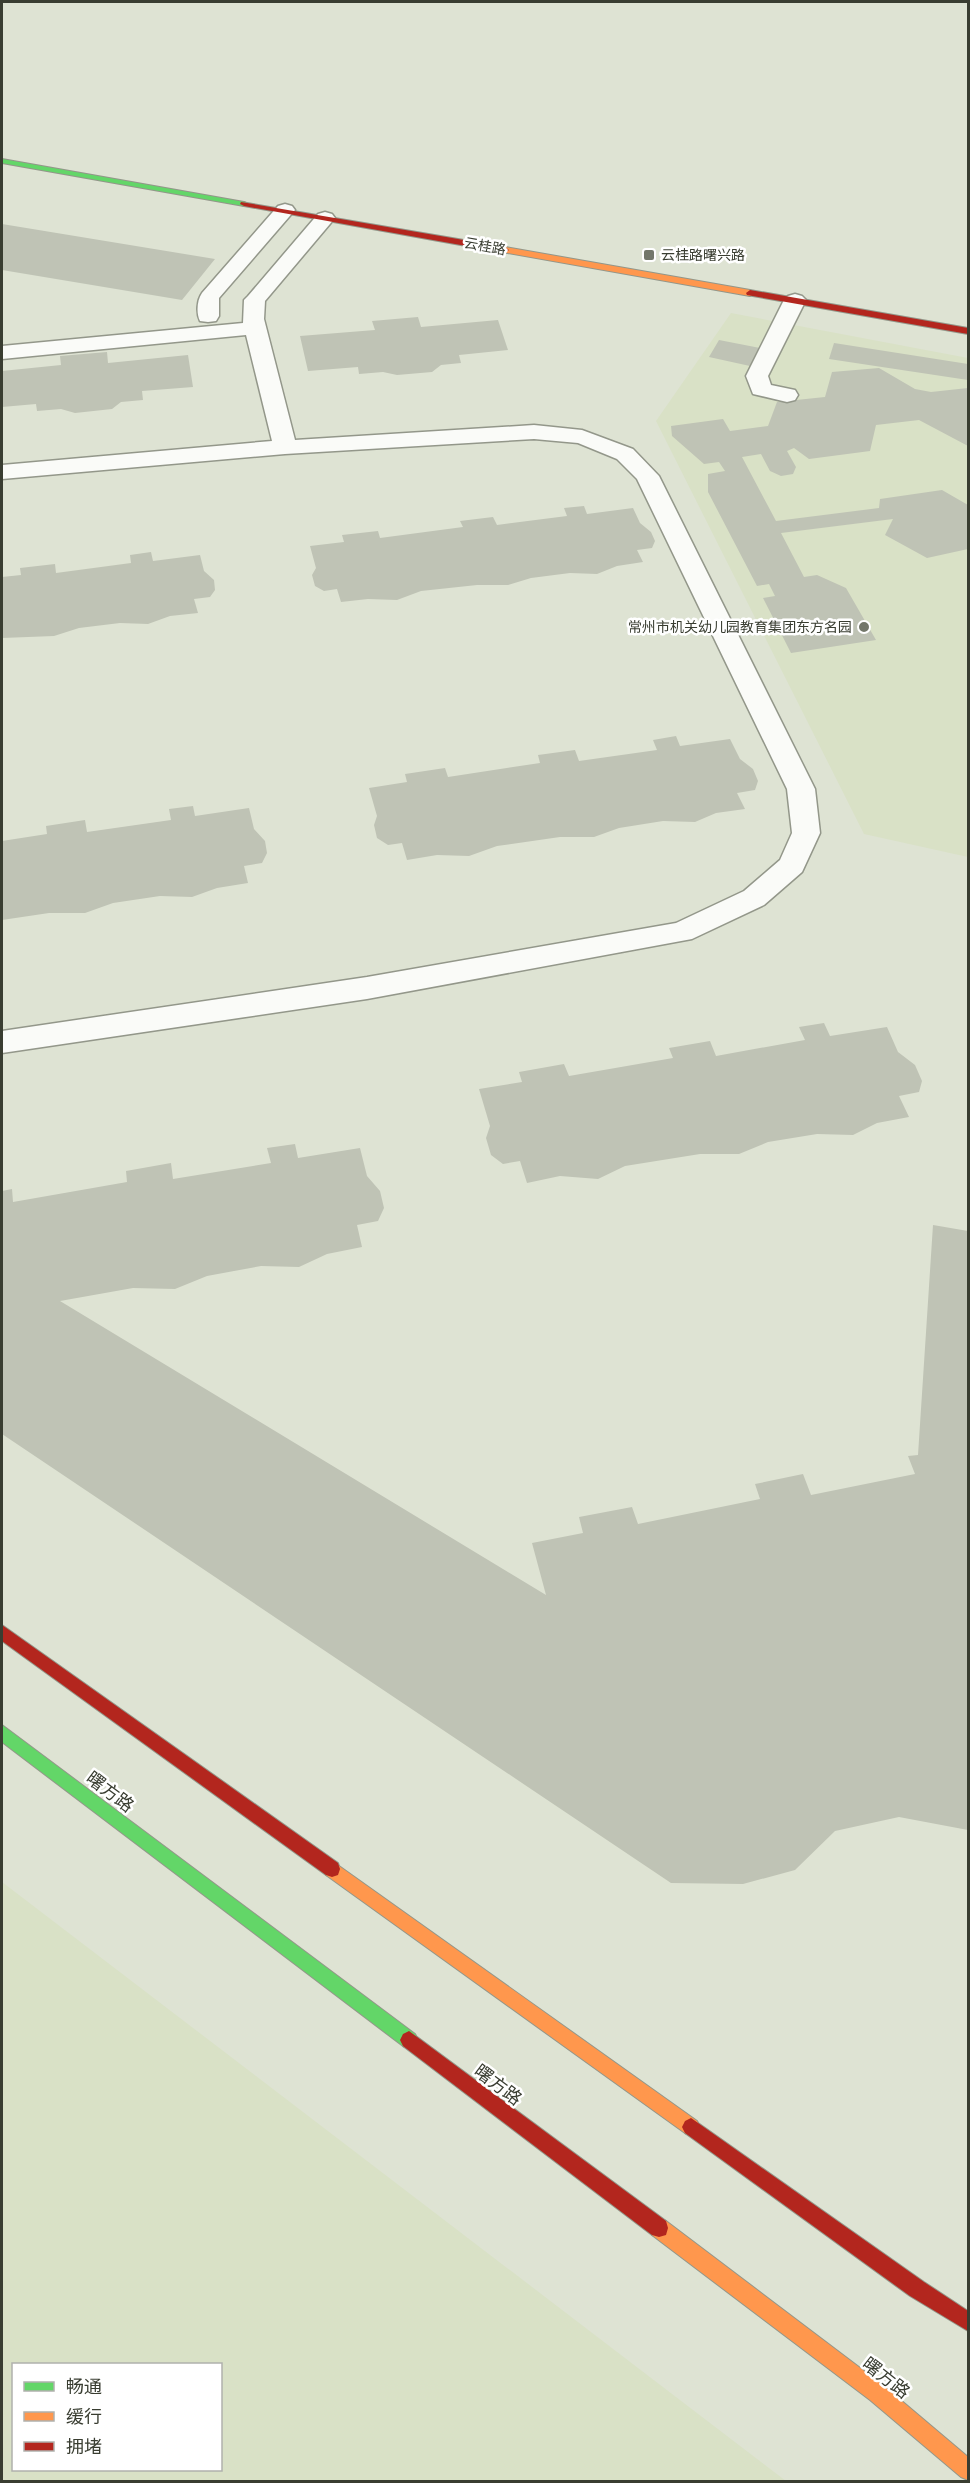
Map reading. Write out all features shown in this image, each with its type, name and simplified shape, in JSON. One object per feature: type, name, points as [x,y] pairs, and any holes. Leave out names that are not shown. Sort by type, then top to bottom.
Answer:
[{"type":"street","name":"云桂路","points":[[2,161],[969,331]]},
{"type":"street","points":[[2,1632],[917,2289],[969,2322]]},
{"type":"street","name":"曙方路","points":[[2,1733],[877,2393],[969,2470]]},
{"type":"lane","points":[[208,316],[209,297],[285,210]]},
{"type":"lane","points":[[285,447],[252,319],[255,300],[325,218]]},
{"type":"lane","points":[[787,395],[761,389],[757,376],[795,300]]},
{"type":"lane","points":[[2,352],[255,328]]},
{"type":"lane","points":[[2,472],[285,447],[534,432],[582,437],[625,454],[647,476],[801,789],[806,833],[792,865],[754,898],[682,932],[367,988],[2,1042]]},
{"type":"shaded area","name":"常州市机关幼儿园教育集团东方名园","points":[[731,313],[968,358],[968,857],[864,834],[656,421]]},
{"type":"shaded area","points":[[2,1882],[786,2481],[2,2481]]},
{"type":"building","points":[[2,224],[215,259],[182,300],[2,270]]},
{"type":"building","points":[[418,317],[421,327],[498,320],[508,350],[459,355],[461,363],[441,365],[432,372],[397,375],[383,372],[359,374],[358,367],[308,371],[300,336],[375,330],[372,321]]},
{"type":"building","points":[[719,340],[760,348],[750,366],[709,357]]},
{"type":"building","points":[[834,343],[968,364],[968,380],[829,359]]},
{"type":"building","points":[[107,352],[108,363],[188,355],[193,387],[142,391],[143,400],[121,402],[112,409],[75,413],[61,409],[37,411],[36,404],[2,407],[2,371],[61,365],[60,356]]},
{"type":"building","points":[[879,368],[915,389],[931,392],[968,388],[968,446],[919,420],[876,425],[870,451],[809,459],[794,448],[787,451],[796,467],[793,474],[781,476],[770,471],[761,454],[742,457],[776,521],[879,508],[880,499],[942,490],[968,505],[968,549],[927,558],[885,535],[893,519],[781,533],[804,577],[817,575],[846,588],[876,640],[791,653],[763,598],[775,596],[769,584],[757,586],[708,492],[708,474],[725,471],[719,462],[704,464],[672,436],[671,426],[723,419],[730,431],[768,426],[777,402],[825,397],[832,372]]},
{"type":"building","points":[[584,506],[587,514],[633,508],[640,523],[651,532],[655,541],[652,548],[637,550],[643,562],[617,566],[597,574],[570,573],[531,578],[508,585],[477,585],[421,591],[397,600],[368,599],[341,602],[337,589],[324,591],[315,586],[312,575],[316,568],[310,546],[344,542],[342,535],[378,531],[380,538],[463,527],[460,521],[493,517],[497,525],[567,516],[564,508]]},
{"type":"building","points":[[151,552],[153,561],[200,555],[204,571],[214,580],[215,590],[210,597],[194,599],[198,613],[170,616],[148,624],[120,623],[79,628],[54,636],[2,638],[2,577],[21,575],[20,568],[55,564],[56,573],[131,563],[130,555]]},
{"type":"building","points":[[676,736],[680,746],[730,739],[740,759],[753,769],[758,781],[755,790],[737,793],[745,809],[716,813],[695,822],[663,821],[619,828],[594,837],[560,837],[497,846],[469,856],[437,855],[407,860],[402,843],[388,845],[377,838],[374,825],[377,816],[369,788],[407,782],[405,774],[445,768],[448,777],[540,763],[538,755],[575,750],[579,761],[657,750],[653,740]]},
{"type":"building","points":[[193,806],[195,816],[249,808],[254,829],[265,841],[267,853],[262,863],[244,866],[248,883],[217,888],[192,897],[160,896],[113,903],[85,913],[49,913],[2,920],[2,841],[47,834],[46,826],[85,820],[87,832],[171,820],[169,809]]},
{"type":"building","points":[[824,1023],[830,1036],[887,1027],[898,1052],[915,1065],[922,1081],[919,1092],[899,1096],[909,1117],[877,1123],[853,1135],[817,1134],[768,1142],[739,1154],[700,1154],[625,1166],[598,1179],[560,1176],[527,1183],[520,1161],[503,1164],[491,1155],[486,1138],[490,1126],[479,1089],[522,1082],[519,1072],[564,1064],[569,1076],[673,1058],[669,1048],[710,1041],[716,1056],[805,1040],[799,1027]]},
{"type":"building","points":[[295,1144],[298,1158],[360,1148],[367,1176],[380,1191],[384,1208],[378,1221],[357,1225],[362,1247],[327,1254],[299,1267],[261,1266],[207,1276],[175,1289],[133,1288],[60,1301],[546,1595],[532,1543],[583,1533],[579,1517],[632,1507],[638,1524],[760,1499],[755,1484],[803,1474],[811,1495],[915,1474],[908,1456],[918,1455],[933,1225],[968,1231],[968,1830],[899,1817],[835,1831],[795,1870],[743,1884],[671,1883],[2,1434],[2,1191],[12,1189],[13,1202],[127,1182],[126,1171],[171,1163],[173,1179],[271,1163],[267,1148]]},
{"type":"traffic: fast","points":[[2,161],[244,204]]},
{"type":"traffic: fast","points":[[2,1733],[409,2040]]},
{"type":"traffic: slow","points":[[505,250],[750,293]]},
{"type":"traffic: slow","points":[[332,1869],[691,2127]]},
{"type":"traffic: slow","points":[[659,2228],[877,2393],[968,2470]]},
{"type":"traffic: jam","points":[[244,204],[505,250]]},
{"type":"traffic: jam","points":[[750,293],[968,331]]},
{"type":"traffic: jam","points":[[2,1632],[332,1869]]},
{"type":"traffic: jam","points":[[409,2040],[659,2228]]},
{"type":"traffic: jam","points":[[691,2127],[917,2289],[968,2322]]},
{"type":"place","name":"云桂路曙兴路","points":[[649,255]]},
{"type":"place","name":"常州市机关幼儿园教育集团东方名园","points":[[864,627]]}]
